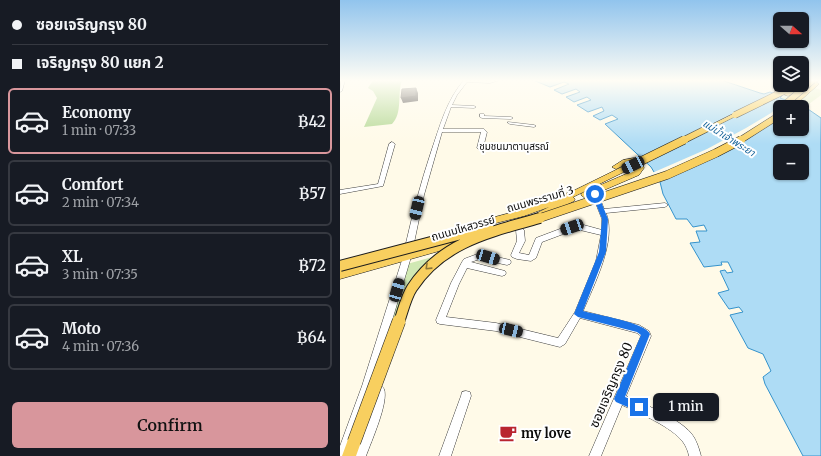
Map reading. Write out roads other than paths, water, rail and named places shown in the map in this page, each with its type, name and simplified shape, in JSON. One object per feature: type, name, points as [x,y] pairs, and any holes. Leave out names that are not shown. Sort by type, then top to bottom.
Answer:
[{"type":"main road","name":"ถนนมไหสวรรย์","points":[[340,262],[521,214],[590,190],[633,165],[759,101]]},
{"type":"main road","name":"ถนนพระรามที่ 3","points":[[340,266],[546,211],[662,172],[747,130],[773,113]]},
{"type":"main road","name":"ถนนพระรามที่ 3","points":[[340,272],[545,217],[667,175],[716,153],[755,132],[773,120]]},
{"type":"main road","points":[[562,200],[578,186],[628,161],[637,161],[640,164],[640,168],[636,172],[590,190]]},
{"type":"main road","name":"ถนนมไหสวรรย์","points":[[340,275],[489,234],[530,219],[562,200]]},
{"type":"main road","points":[[354,451],[411,289],[428,267],[439,258],[485,232]]},
{"type":"street","points":[[410,243],[420,196],[452,101]]},
{"type":"street","points":[[450,106],[474,106]]},
{"type":"street","points":[[482,115],[482,117],[492,120],[510,121],[534,126]]},
{"type":"street","points":[[519,124],[529,120]]},
{"type":"street","points":[[441,131],[482,130],[484,132],[480,148]]},
{"type":"street","points":[[340,192],[381,185],[392,144]]},
{"type":"street","points":[[507,262],[480,256],[468,260],[464,264],[440,320],[493,327],[560,343],[578,314],[601,255],[605,233],[605,219],[590,190]]},
{"type":"street","points":[[602,211],[648,208],[665,205]]},
{"type":"street","points":[[520,230],[521,241],[515,255],[532,257],[539,240],[572,227],[580,227],[605,233]]},
{"type":"street","points":[[342,456],[367,386],[407,257]]},
{"type":"street","points":[[464,264],[502,273]]},
{"type":"street","name":"ซอยเจริญกรุง 80","points":[[578,314],[639,329],[646,334],[595,456]]},
{"type":"street","points":[[354,451],[378,406],[380,394],[378,390],[374,386],[367,386]]},
{"type":"street","points":[[445,456],[466,396]]},
{"type":"street","points":[[619,399],[639,407],[679,430],[692,444],[695,456]]},
{"type":"water","name":"แม่น้ำเจ้าพระยา","points":[[587,101],[773,101],[773,136],[809,136],[809,110],[821,118],[821,456],[803,456],[765,384],[763,377],[771,371],[763,354],[748,348],[730,315],[743,312],[739,307],[729,309],[718,293],[729,290],[720,271],[725,270],[727,273],[733,272],[728,262],[721,262],[722,265],[704,267],[690,243],[700,242],[696,231],[707,231],[704,225],[693,227],[687,219],[676,219],[663,194],[660,182],[651,167],[605,124],[618,119],[612,115],[600,120],[593,116],[604,111],[602,107],[588,112],[577,105]]},
{"type":"place","name":"my love","points":[[508,433]]},
{"type":"district","name":"ชุมชนมาตานุสรณ์","points":[[514,146]]}]
